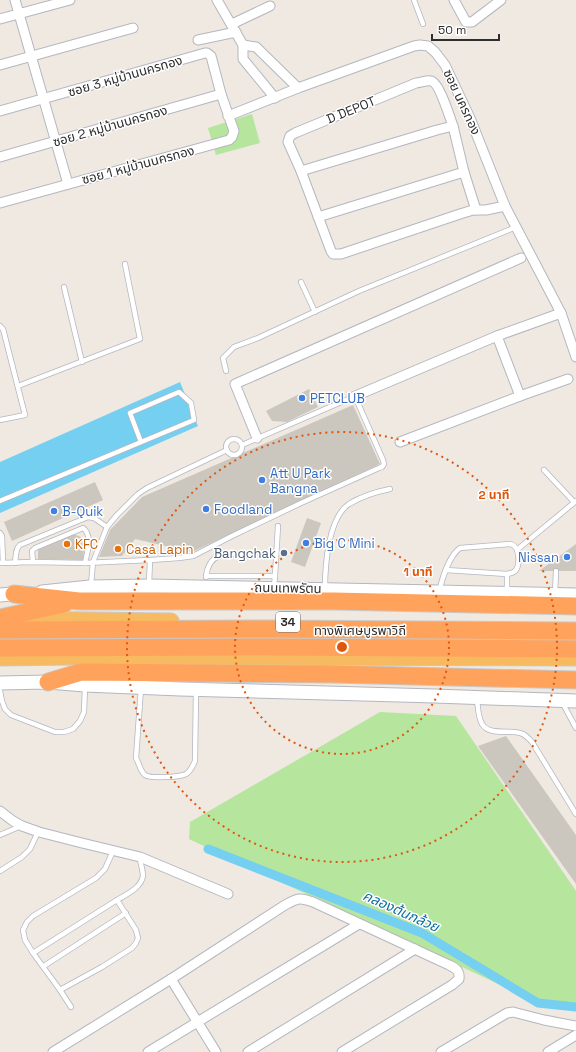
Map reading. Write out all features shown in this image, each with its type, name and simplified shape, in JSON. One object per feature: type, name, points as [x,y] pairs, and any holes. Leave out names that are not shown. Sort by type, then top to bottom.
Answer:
[{"type":"highway","points":[[7,595],[79,601],[329,595],[576,606]]},
{"type":"highway","points":[[0,619],[79,601]]},
{"type":"highway","name":"34","points":[[0,619],[576,625]]},
{"type":"highway","name":"ทางพิเศษบูรพาวิถี","points":[[0,630],[272,629],[576,631]]},
{"type":"highway","name":"ทางพิเศษบูรพาวิถี","points":[[0,648],[262,647],[576,649]]},
{"type":"highway","points":[[0,658],[81,671],[331,674],[576,680]]},
{"type":"highway","points":[[48,682],[81,671],[576,658]]},
{"type":"main road","name":"ถนนเทพรัตน","points":[[7,595],[90,587],[149,586],[207,581],[275,582],[329,595],[439,592],[576,595]]},
{"type":"main road","points":[[81,671],[141,688],[576,701]]},
{"type":"main road","points":[[0,683],[48,682]]},
{"type":"street","points":[[15,0],[68,184]]},
{"type":"street","points":[[0,19],[70,0]]},
{"type":"street","points":[[217,0],[243,45],[243,59],[275,98]]},
{"type":"street","points":[[454,0],[466,22],[472,22],[501,0]]},
{"type":"street","points":[[198,40],[234,28],[270,6]]},
{"type":"street","points":[[0,64],[133,28]]},
{"type":"street","points":[[243,45],[256,47],[298,88]]},
{"type":"street","name":"ซอย นครทอง","points":[[228,116],[298,88],[408,48],[420,45],[428,46],[435,52],[445,65],[457,90],[470,118],[505,206],[561,313],[576,357]]},
{"type":"street","name":"ซอย 3 หมู่บ้านนครทอง","points":[[0,111],[205,53],[211,56],[221,94]]},
{"type":"street","name":"D DEPOT","points":[[476,210],[464,172],[453,126],[442,96],[434,82],[416,83],[294,133],[290,136],[288,142],[301,171],[333,254],[341,254],[473,210],[476,210],[486,210],[505,206]]},
{"type":"street","points":[[442,96],[457,90]]},
{"type":"street","name":"ซอย 1 หมู่บ้านนครทอง","points":[[0,203],[229,140],[234,132],[221,94]]},
{"type":"street","name":"ซอย 2 หมู่บ้านนครทอง","points":[[0,156],[221,94]]},
{"type":"street","points":[[301,171],[453,126]]},
{"type":"street","points":[[318,216],[464,172]]},
{"type":"street","points":[[258,438],[235,384],[521,258]]},
{"type":"street","points":[[353,397],[498,336],[561,313]]},
{"type":"street","points":[[498,336],[520,396]]},
{"type":"street","points":[[400,442],[568,379]]},
{"type":"street","points":[[0,811],[22,826],[39,832],[140,857],[228,894]]},
{"type":"street","points":[[53,1052],[171,979],[285,905],[295,899],[303,898],[457,969],[460,974],[459,979],[452,985],[342,1052]]},
{"type":"street","points":[[148,1052],[359,924]]},
{"type":"street","points":[[248,1052],[415,949]]},
{"type":"street","points":[[171,979],[216,1052]]},
{"type":"street","points":[[440,1052],[507,1013],[513,1012],[576,1026]]},
{"type":"street","points":[[548,1052],[576,1035]]},
{"type":"lane","points":[[414,0],[423,24]]},
{"type":"lane","points":[[226,371],[223,358],[234,347],[258,338],[359,291],[516,227]]},
{"type":"lane","points":[[18,386],[140,339],[125,264]]},
{"type":"lane","points":[[301,282],[315,312]]},
{"type":"lane","points":[[64,287],[82,362]]},
{"type":"lane","points":[[0,326],[3,329],[25,415],[0,420]]},
{"type":"lane","points":[[0,501],[194,420],[191,403],[179,392],[130,414],[141,442]]},
{"type":"lane","points":[[0,532],[2,536],[1,563],[85,563],[150,560],[193,556],[301,503],[382,467],[384,464],[353,397],[242,445]]},
{"type":"lane","points":[[227,450],[227,444],[231,440],[236,440],[242,445]]},
{"type":"lane","points":[[227,450],[232,454],[237,454],[241,452],[242,445]]},
{"type":"lane","points":[[90,587],[93,562],[107,527],[142,491],[227,450]]},
{"type":"lane","points":[[518,549],[575,502],[544,470]]},
{"type":"lane","points":[[329,595],[325,569],[329,538],[339,515],[347,505],[366,495],[390,489]]},
{"type":"lane","points":[[15,563],[16,550],[20,545],[88,516],[94,518],[107,527]]},
{"type":"lane","points":[[275,582],[278,526]]},
{"type":"lane","points":[[33,562],[32,551],[35,548],[83,528],[86,530],[88,536],[85,563]]},
{"type":"lane","points":[[439,592],[442,578],[446,570],[454,554],[460,548],[511,544],[515,545],[518,549],[519,561],[517,570],[513,573],[507,574],[446,570]]},
{"type":"lane","points":[[207,581],[208,566],[219,556],[226,554],[250,555]]},
{"type":"lane","points":[[149,586],[150,560]]},
{"type":"lane","points":[[555,594],[556,571]]},
{"type":"lane","points":[[507,574],[507,594]]},
{"type":"lane","points":[[0,691],[5,709],[10,715],[55,732],[64,732],[74,729],[84,712],[81,671]]},
{"type":"lane","points":[[141,688],[136,758],[140,768],[145,774],[151,777],[185,775],[192,768],[195,761],[196,690]]},
{"type":"lane","points":[[477,698],[481,723],[486,728],[500,732],[522,733],[532,742],[576,814]]},
{"type":"lane","points":[[561,701],[576,728]]},
{"type":"lane","points":[[0,835],[22,826]]},
{"type":"lane","points":[[0,871],[22,857],[30,849],[39,832]]},
{"type":"lane","points":[[71,1007],[44,966],[33,953],[25,940],[23,930],[27,922],[33,916],[96,878],[105,869],[113,851]]},
{"type":"lane","points":[[33,953],[118,900],[139,885],[143,876],[140,857]]},
{"type":"lane","points":[[60,990],[102,967],[132,948],[136,943],[138,938],[136,930],[118,900]]},
{"type":"lane","points":[[44,966],[126,913]]},
{"type":"green space","points":[[252,114],[260,143],[216,155],[208,128]]},
{"type":"green space","points":[[380,712],[456,716],[576,891],[576,1007],[539,1003],[189,839],[190,822]]},
{"type":"water","points":[[180,382],[198,426],[0,513],[0,462]]},
{"type":"building","name":"PETCLUB","points":[[309,389],[318,407],[287,422],[272,421],[266,411]]},
{"type":"building","name":"Att U Park Bangna","points":[[353,405],[380,464],[192,552],[135,539],[122,556],[99,557],[110,530],[142,497]]},
{"type":"building","name":"B-Quik","points":[[95,482],[103,500],[12,541],[4,522]]},
{"type":"building","name":"Big C Mini","points":[[307,518],[321,523],[305,567],[291,562]]},
{"type":"building","name":"KFC","points":[[74,534],[85,539],[83,560],[38,559],[38,548]]},
{"type":"building","name":"Nissan","points":[[576,544],[576,571],[539,571]]},
{"type":"building","points":[[506,736],[576,835],[576,884],[478,746]]},
{"type":"waterway","name":"คลองต้นกล้วย","points":[[208,849],[422,933],[538,1003],[576,1007]]},
{"type":"place","name":"PETCLUB","points":[[302,398]]},
{"type":"place","name":"Att U Park Bangna","points":[[262,480]]},
{"type":"place","name":"Foodland","points":[[206,509]]},
{"type":"place","name":"B-Quik","points":[[54,511]]},
{"type":"place","name":"Big C Mini","points":[[306,543]]},
{"type":"place","name":"KFC","points":[[67,544]]},
{"type":"place","name":"Casa Lapin","points":[[118,549]]},
{"type":"place","name":"Bangchak","points":[[284,553]]},
{"type":"place","name":"Nissan","points":[[567,557]]}]
